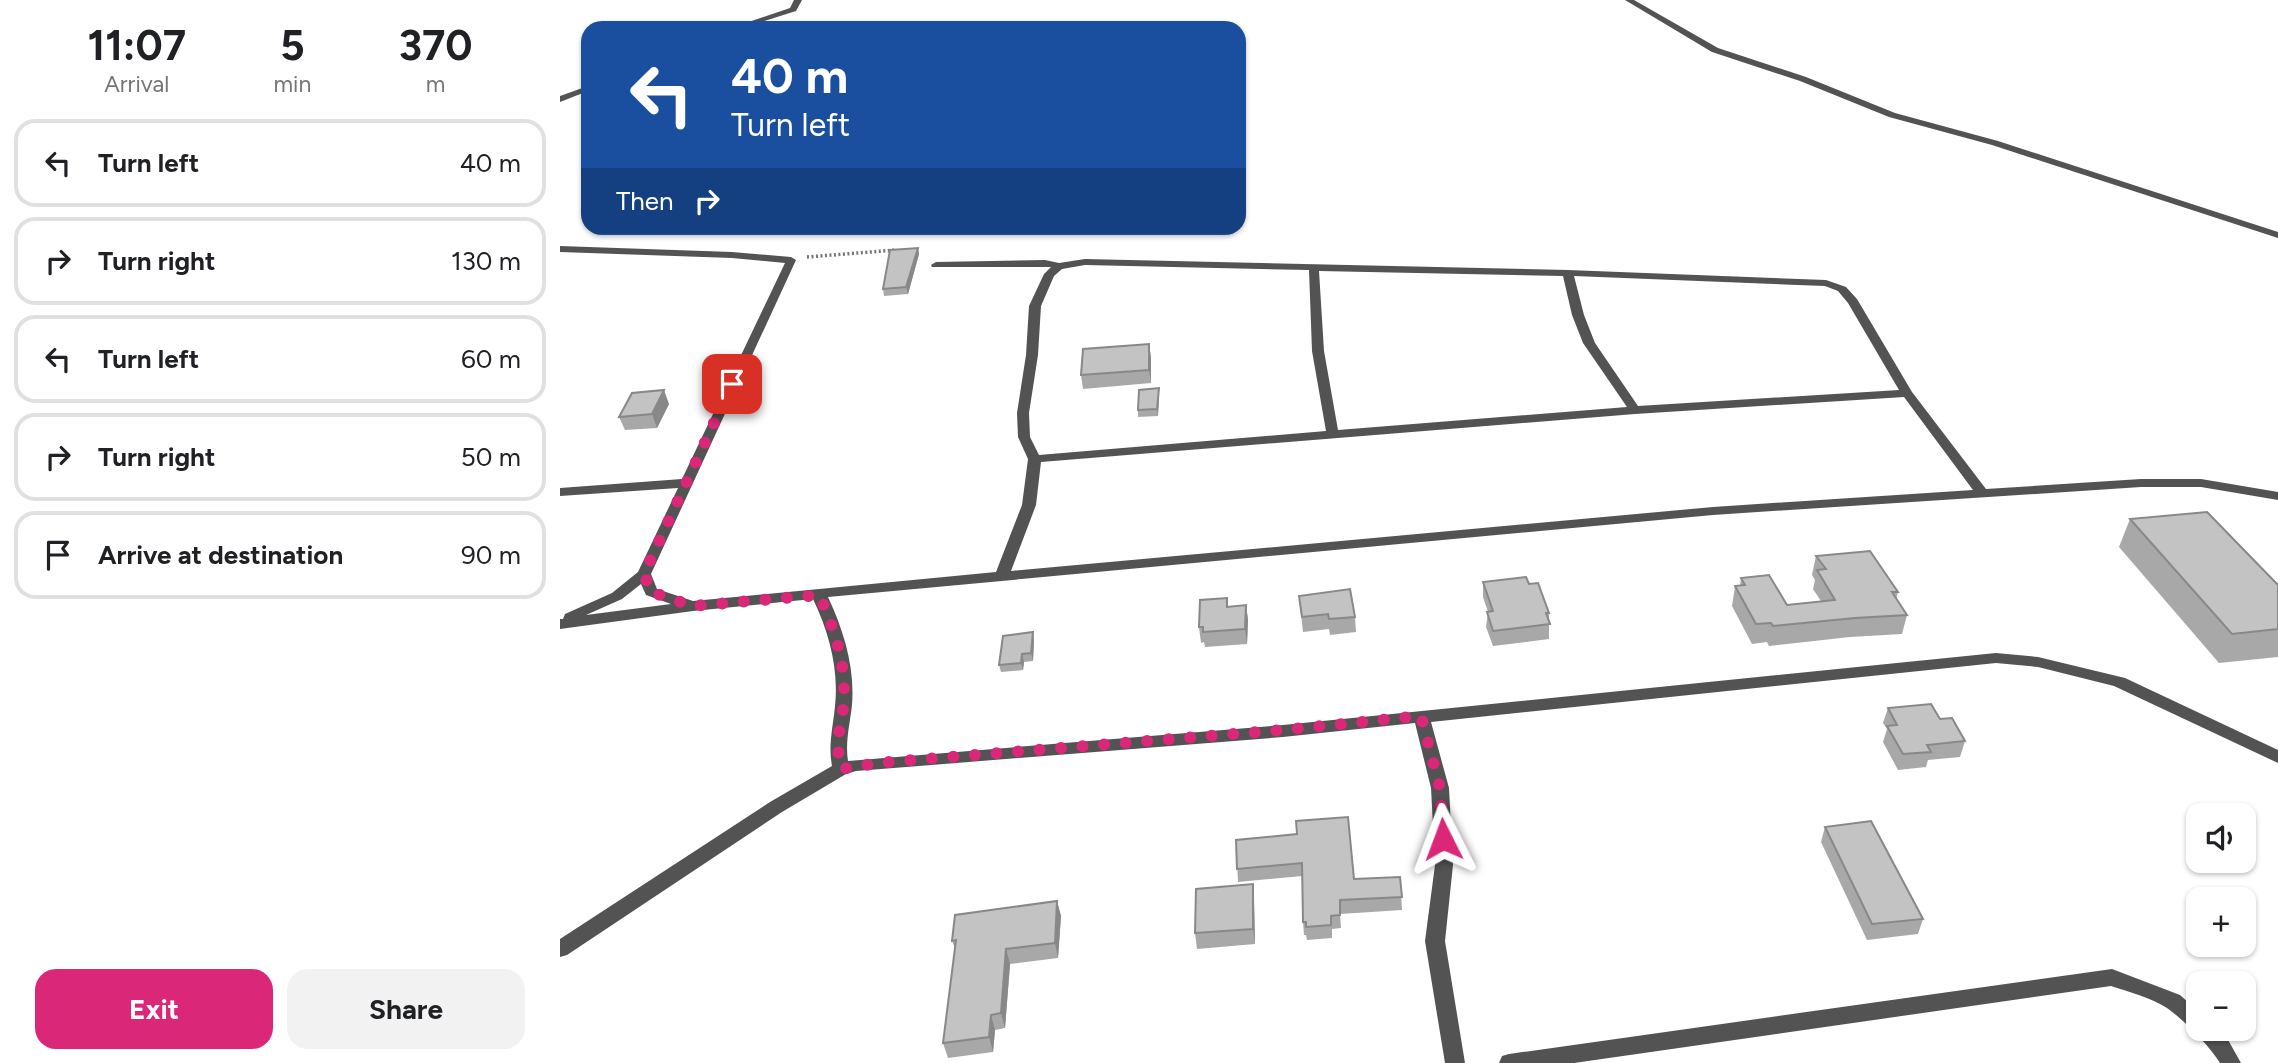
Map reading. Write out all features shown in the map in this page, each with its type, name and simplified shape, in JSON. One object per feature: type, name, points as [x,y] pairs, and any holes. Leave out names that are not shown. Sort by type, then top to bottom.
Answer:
[{"type":"street","points":[[757,21],[793,9],[799,0]]},
{"type":"street","points":[[1629,0],[1715,50],[1803,79],[1892,115],[1994,143],[2278,235]]},
{"type":"street","points":[[560,99],[581,92]]},
{"type":"street","points":[[560,249],[732,255],[791,260],[644,574],[617,596],[560,623]]},
{"type":"street","points":[[936,265],[1045,263],[1059,266],[1085,262],[1568,273],[1812,281],[1834,285],[1853,301],[1907,393],[1983,494]]},
{"type":"street","points":[[1001,577],[1029,505],[1035,459],[1024,436],[1023,414],[1032,355],[1035,306],[1049,274],[1059,266]]},
{"type":"street","points":[[1314,268],[1318,351],[1333,436]]},
{"type":"street","points":[[1568,273],[1577,315],[1589,343],[1635,410]]},
{"type":"street","points":[[1035,459],[1635,410],[1907,393]]},
{"type":"street","points":[[560,492],[685,484]]},
{"type":"street","points":[[560,623],[693,606],[1713,511],[2082,485],[2201,484],[2278,496]]},
{"type":"street","points":[[644,574],[651,592],[693,606]]},
{"type":"street","points":[[819,595],[832,622],[843,682],[844,695],[836,740],[841,769]]},
{"type":"street","points":[[560,949],[776,807],[841,769],[878,763],[1269,732],[1996,659],[2038,662],[2119,682],[2278,757]]},
{"type":"street","points":[[1421,716],[1440,788],[1444,865],[1436,941],[1455,1063]]},
{"type":"street","points":[[1509,1063],[2112,977],[2173,1001],[2186,1013]]},
{"type":"street","points":[[2216,1041],[2231,1063]]},
{"type":"path","points":[[791,260],[828,253],[902,250]]},
{"type":"building","points":[[918,248],[906,287],[883,289],[890,250]]},
{"type":"building","points":[[1149,344],[1149,370],[1081,375],[1083,349]]},
{"type":"building","points":[[1159,388],[1157,409],[1138,410],[1139,390]]},
{"type":"building","points":[[664,390],[652,414],[619,417],[632,393]]},
{"type":"building","points":[[2207,512],[2278,585],[2278,629],[2232,634],[2130,519]]},
{"type":"building","points":[[1870,551],[1898,592],[1892,592],[1907,615],[1773,626],[1771,623],[1756,624],[1735,586],[1745,585],[1741,578],[1769,575],[1787,605],[1835,600],[1817,570],[1826,569],[1816,556]]},
{"type":"building","points":[[1526,577],[1529,584],[1538,583],[1549,613],[1546,613],[1550,624],[1493,631],[1487,612],[1493,611],[1483,582]]},
{"type":"building","points":[[1350,589],[1355,617],[1329,619],[1328,614],[1302,617],[1299,596]]},
{"type":"building","points":[[1227,598],[1227,607],[1246,605],[1245,629],[1203,632],[1203,627],[1199,627],[1200,600]]},
{"type":"building","points":[[1033,632],[1031,653],[1022,654],[1021,663],[999,665],[1003,636]]},
{"type":"building","points":[[1931,704],[1940,719],[1952,718],[1965,741],[1927,745],[1931,752],[1903,754],[1887,726],[1897,725],[1888,708]]},
{"type":"building","points":[[1348,817],[1354,879],[1400,877],[1402,897],[1340,900],[1340,915],[1331,916],[1331,925],[1306,927],[1306,922],[1303,922],[1302,863],[1237,869],[1236,840],[1297,834],[1296,821]]},
{"type":"building","points":[[1871,821],[1923,919],[1872,924],[1825,827]]},
{"type":"building","points":[[1253,884],[1253,929],[1195,933],[1196,889]]},
{"type":"building","points":[[1057,901],[1055,943],[1006,949],[1001,1013],[991,1015],[989,1037],[943,1043],[956,940],[952,941],[955,915]]},
{"type":"route","points":[[732,384],[644,574],[651,592],[693,606],[819,595],[832,622],[844,695],[836,740],[841,769],[856,765],[1421,716],[1440,788],[1443,839]]}]
